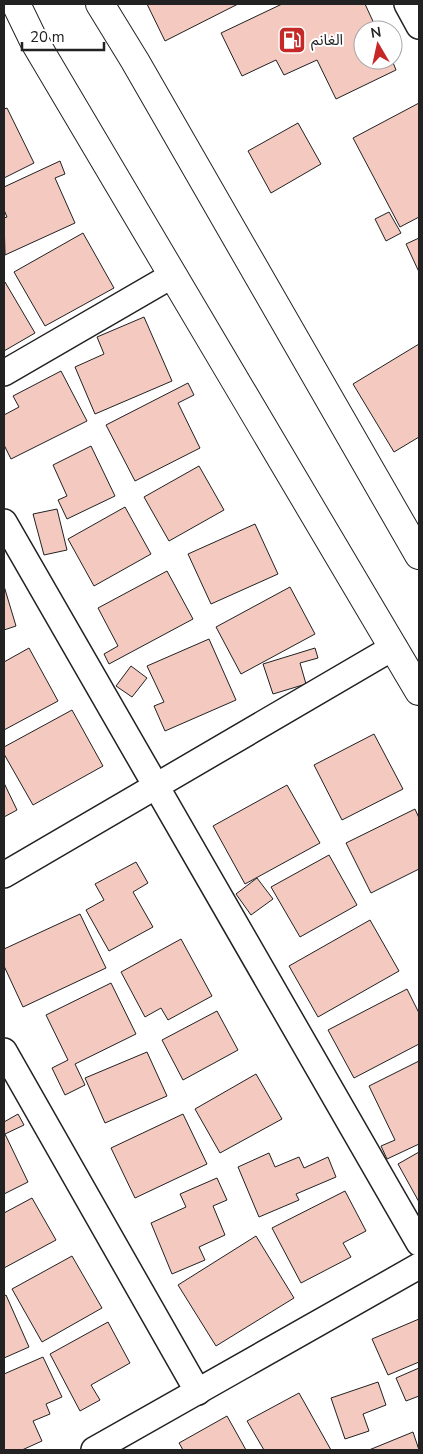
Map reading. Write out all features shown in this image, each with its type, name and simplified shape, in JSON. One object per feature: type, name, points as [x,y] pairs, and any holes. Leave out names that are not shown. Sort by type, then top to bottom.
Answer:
[{"type":"street","points":[[16,4],[33,39],[419,691]]},
{"type":"street","points":[[100,4],[140,69],[419,555]]},
{"type":"street","points":[[4,373],[173,276]]},
{"type":"street","points":[[4,522],[154,787],[419,1244]]},
{"type":"street","points":[[4,875],[394,647]]},
{"type":"street","points":[[4,1051],[198,1392]]},
{"type":"street","points":[[94,1450],[419,1266]]},
{"type":"building","points":[[147,4],[238,4],[165,41]]},
{"type":"building","points":[[282,4],[365,4],[372,20],[353,20],[353,70],[396,70],[336,99],[317,60],[284,75],[276,60],[242,76],[221,33]]},
{"type":"building","points":[[419,103],[419,217],[400,227],[353,138]]},
{"type":"building","points":[[7,108],[34,163],[4,178],[4,109]]},
{"type":"building","points":[[298,123],[321,164],[271,193],[248,151]]},
{"type":"building","points":[[60,161],[65,174],[55,178],[75,223],[5,255],[4,218],[7,217],[4,210],[4,187]]},
{"type":"building","points":[[389,212],[401,233],[386,241],[375,219]]},
{"type":"building","points":[[83,233],[114,288],[45,326],[14,272]]},
{"type":"building","points":[[419,238],[419,272],[406,244]]},
{"type":"building","points":[[4,283],[35,333],[4,351]]},
{"type":"building","points":[[144,317],[172,381],[95,414],[75,367],[104,354],[97,337]]},
{"type":"building","points":[[419,344],[419,437],[394,452],[353,384]]},
{"type":"building","points":[[61,371],[87,421],[11,459],[4,445],[4,415],[19,407],[13,396]]},
{"type":"building","points":[[188,383],[194,395],[178,403],[200,448],[135,481],[106,425]]},
{"type":"building","points":[[91,446],[115,496],[67,519],[58,500],[67,496],[53,465]]},
{"type":"building","points":[[199,466],[224,510],[169,541],[144,497]]},
{"type":"building","points":[[125,507],[151,554],[94,586],[68,539]]},
{"type":"building","points":[[57,509],[67,550],[44,555],[33,514]]},
{"type":"building","points":[[255,524],[278,574],[211,604],[188,554]]},
{"type":"building","points":[[167,571],[193,619],[109,664],[104,654],[118,646],[98,608]]},
{"type":"building","points":[[4,586],[16,626],[4,630]]},
{"type":"building","points":[[290,587],[315,634],[241,674],[216,627]]},
{"type":"building","points":[[209,639],[236,700],[165,731],[154,706],[164,702],[147,666]]},
{"type":"building","points":[[29,648],[58,701],[4,730],[4,662]]},
{"type":"building","points":[[315,648],[318,658],[300,663],[306,684],[273,694],[263,664]]},
{"type":"building","points":[[131,666],[147,678],[132,697],[116,686]]},
{"type":"building","points":[[72,710],[103,766],[33,805],[4,754],[4,747]]},
{"type":"building","points":[[374,734],[403,789],[342,820],[314,765]]},
{"type":"building","points":[[4,783],[17,810],[4,817]]},
{"type":"building","points":[[287,785],[320,843],[245,884],[213,826]]},
{"type":"building","points":[[415,809],[419,818],[419,869],[371,893],[346,843]]},
{"type":"building","points":[[329,855],[357,905],[300,937],[271,887]]},
{"type":"building","points":[[136,862],[148,883],[133,892],[153,927],[109,951],[86,910],[104,900],[95,884]]},
{"type":"building","points":[[257,878],[273,899],[251,915],[236,894]]},
{"type":"building","points":[[80,914],[106,968],[23,1007],[4,966],[4,949]]},
{"type":"building","points":[[370,920],[399,971],[318,1017],[289,966]]},
{"type":"building","points":[[181,939],[212,996],[168,1020],[161,1008],[145,1017],[121,972]]},
{"type":"building","points":[[111,983],[136,1034],[75,1064],[85,1085],[65,1095],[52,1068],[68,1060],[46,1015]]},
{"type":"building","points":[[407,989],[419,1013],[419,1044],[354,1078],[328,1030]]},
{"type":"building","points":[[217,1011],[238,1050],[183,1080],[162,1040]]},
{"type":"building","points":[[147,1052],[167,1096],[105,1123],[85,1078]]},
{"type":"building","points":[[419,1061],[419,1144],[387,1159],[381,1146],[395,1140],[369,1086]]},
{"type":"building","points":[[256,1074],[282,1119],[220,1153],[195,1109]]},
{"type":"building","points":[[18,1114],[24,1125],[5,1134],[28,1182],[4,1194],[4,1122]]},
{"type":"building","points":[[183,1114],[207,1164],[135,1198],[111,1148]]},
{"type":"building","points":[[419,1152],[419,1202],[398,1164]]},
{"type":"building","points":[[269,1153],[275,1167],[299,1157],[304,1168],[328,1157],[336,1177],[296,1194],[299,1200],[259,1217],[238,1167]]},
{"type":"building","points":[[217,1178],[227,1200],[213,1206],[225,1235],[199,1247],[205,1260],[172,1274],[151,1223],[186,1207],[180,1194]]},
{"type":"building","points":[[345,1191],[366,1231],[343,1243],[351,1257],[301,1283],[272,1228]]},
{"type":"building","points":[[32,1198],[56,1240],[4,1268],[4,1213]]},
{"type":"building","points":[[256,1236],[294,1298],[216,1346],[178,1285]]},
{"type":"building","points":[[72,1256],[102,1308],[42,1342],[12,1289]]},
{"type":"building","points":[[6,1295],[29,1347],[4,1358],[4,1296]]},
{"type":"building","points":[[419,1319],[419,1362],[388,1375],[372,1339]]},
{"type":"building","points":[[108,1322],[130,1363],[91,1385],[100,1400],[80,1411],[50,1354]]},
{"type":"building","points":[[43,1357],[62,1397],[46,1404],[50,1414],[33,1421],[42,1441],[22,1450],[4,1450],[4,1374]]},
{"type":"building","points":[[419,1368],[419,1396],[406,1401],[396,1378]]},
{"type":"building","points":[[378,1382],[386,1405],[363,1414],[369,1431],[345,1439],[331,1398]]},
{"type":"building","points":[[299,1393],[331,1450],[264,1450],[247,1421]]},
{"type":"building","points":[[227,1416],[246,1450],[183,1450],[179,1443]]},
{"type":"building","points":[[413,1432],[419,1450],[369,1450]]},
{"type":"place","name":"الغانم","points":[[292,40]]}]
